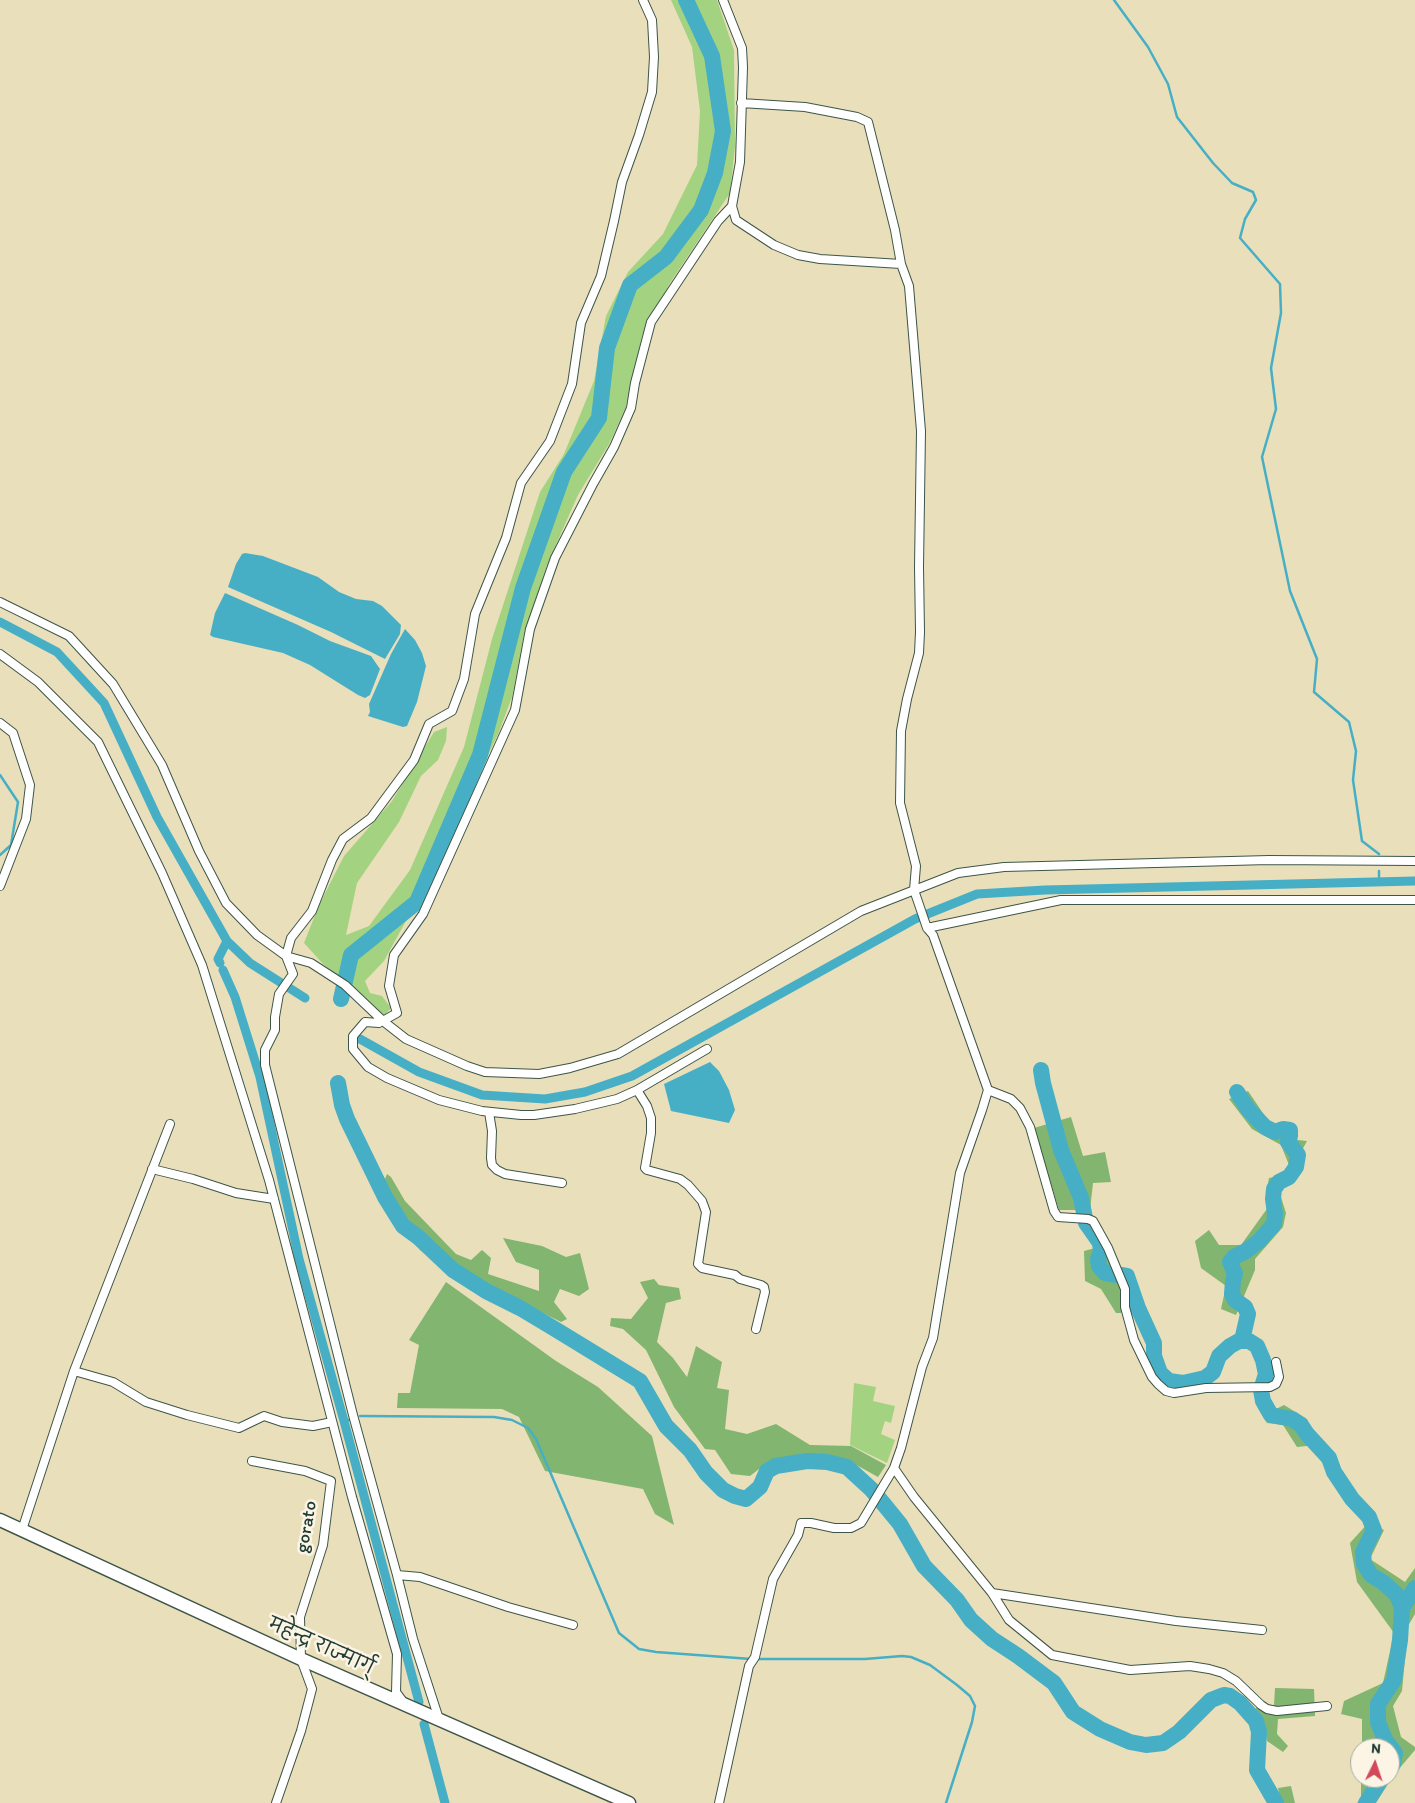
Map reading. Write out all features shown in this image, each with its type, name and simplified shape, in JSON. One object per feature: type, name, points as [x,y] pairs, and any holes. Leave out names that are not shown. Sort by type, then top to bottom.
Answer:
[{"type":"highway","name":"महेन्द्र राज्मार्ग्","points":[[0,1520],[301,1660],[406,1704],[629,1803]]},
{"type":"street","points":[[439,1719],[412,1639],[397,1575],[353,1415],[265,1065],[264,1050],[275,1030],[275,1017],[281,990],[293,974],[286,956],[291,938],[312,911],[332,860],[343,839],[371,818],[414,760],[429,724],[452,711],[464,680],[475,614],[506,538],[521,483],[550,441],[572,384],[581,323],[601,276],[622,182],[652,92],[654,57],[652,20],[643,0]]},
{"type":"street","points":[[722,0],[742,48],[740,162],[732,206],[736,220],[774,245],[798,255],[820,259],[901,264]]},
{"type":"street","points":[[719,1803],[749,1666],[755,1658],[773,1579],[798,1535],[801,1523],[834,1528],[851,1528],[861,1523],[894,1468],[922,1367],[933,1338],[960,1173],[988,1090],[933,935],[927,928],[914,890],[916,866],[900,803],[901,731],[919,653],[921,431],[909,286],[901,264],[895,230],[868,122],[805,107],[741,103]]},
{"type":"street","points":[[707,1049],[637,1090],[617,1099],[575,1109],[534,1115],[489,1112],[438,1100],[422,1094],[368,1067],[353,1050],[353,1036],[365,1022],[383,1022],[397,1013],[389,986],[394,955],[423,914],[515,710],[530,629],[555,558],[614,447],[631,408],[635,383],[651,322],[718,221],[732,206]]},
{"type":"street","points":[[0,602],[69,636],[113,684],[162,765],[199,851],[226,903],[257,935],[286,956],[311,963],[344,985],[383,1022],[406,1039],[485,1072],[539,1074],[570,1068],[618,1054],[861,911],[958,873],[1004,867],[1269,860],[1415,861]]},
{"type":"street","points":[[0,654],[38,682],[98,742],[162,873],[202,965],[274,1199],[352,1497],[397,1654],[396,1692],[406,1704]]},
{"type":"street","points":[[0,723],[13,733],[30,785],[26,819],[0,886]]},
{"type":"street","points":[[927,928],[1061,900],[1415,900]]},
{"type":"street","points":[[637,1090],[647,1106],[651,1118],[652,1133],[645,1168],[680,1179],[702,1201],[706,1212],[698,1264],[702,1268],[735,1275],[740,1279],[764,1287],[765,1292],[756,1329]]},
{"type":"street","points":[[988,1090],[1010,1099],[1020,1108],[1030,1127],[1054,1211],[1058,1216],[1064,1218],[1085,1218],[1093,1222],[1108,1248],[1125,1289],[1125,1307],[1132,1333],[1152,1378],[1158,1384],[1166,1391],[1174,1393],[1206,1388],[1268,1387],[1276,1384],[1279,1377],[1276,1362]]},
{"type":"street","points":[[489,1112],[492,1131],[491,1158],[492,1165],[497,1170],[504,1174],[562,1183]]},
{"type":"street","points":[[22,1530],[74,1370],[170,1124]]},
{"type":"street","points":[[152,1169],[193,1179],[236,1193],[274,1199]]},
{"type":"street","points":[[74,1370],[113,1382],[146,1402],[239,1428],[264,1416],[282,1422],[313,1426],[332,1422]]},
{"type":"street","name":"gorato","points":[[252,1460],[331,1480],[323,1545],[300,1617],[301,1660]]},
{"type":"street","points":[[894,1468],[914,1497],[992,1593],[1009,1620],[1052,1654],[1130,1670],[1190,1666],[1209,1669],[1230,1677],[1252,1695],[1261,1706],[1267,1709],[1277,1711],[1327,1706]]},
{"type":"street","points":[[397,1575],[420,1577],[508,1607],[573,1625]]},
{"type":"street","points":[[992,1593],[1176,1621],[1262,1630]]},
{"type":"street","points":[[276,1803],[301,1731],[312,1689],[301,1660]]},
{"type":"green space","points":[[671,0],[717,0],[734,50],[735,146],[730,193],[670,283],[642,336],[626,407],[609,444],[578,495],[547,565],[524,634],[512,697],[499,732],[436,865],[384,961],[365,981],[370,993],[382,996],[391,1008],[384,1016],[323,964],[304,943],[319,905],[344,856],[392,801],[434,732],[447,727],[446,741],[438,760],[421,776],[399,822],[357,883],[346,935],[369,926],[410,870],[464,747],[492,639],[540,492],[564,454],[594,381],[606,316],[628,272],[663,234],[697,165],[700,111],[692,47]]},
{"type":"green space","points":[[1248,1091],[1271,1125],[1298,1140],[1307,1141],[1300,1154],[1304,1167],[1282,1188],[1280,1194],[1286,1213],[1283,1227],[1255,1259],[1255,1270],[1236,1315],[1221,1309],[1226,1286],[1201,1268],[1195,1241],[1209,1230],[1219,1245],[1241,1245],[1269,1206],[1267,1188],[1269,1178],[1285,1175],[1289,1165],[1281,1145],[1252,1129],[1229,1099]]},
{"type":"green space","points":[[1071,1117],[1083,1156],[1105,1152],[1111,1182],[1093,1183],[1090,1210],[1059,1210],[1034,1128]]},
{"type":"green space","points":[[387,1174],[391,1177],[405,1201],[456,1254],[471,1260],[482,1250],[491,1258],[488,1274],[539,1291],[539,1270],[516,1262],[503,1238],[542,1246],[566,1257],[580,1253],[589,1289],[579,1296],[560,1289],[554,1302],[567,1319],[561,1322],[447,1267],[420,1250],[407,1231],[383,1184]]},
{"type":"green space","points":[[1103,1246],[1122,1289],[1121,1313],[1116,1313],[1101,1289],[1085,1281],[1084,1251]]},
{"type":"green space","points":[[654,1279],[659,1285],[679,1288],[681,1299],[666,1303],[657,1342],[673,1358],[687,1377],[696,1346],[722,1362],[717,1388],[729,1390],[725,1429],[747,1434],[776,1424],[810,1445],[851,1446],[886,1465],[878,1477],[851,1462],[809,1454],[768,1462],[750,1476],[731,1474],[715,1450],[705,1449],[674,1407],[646,1350],[623,1329],[610,1326],[611,1318],[631,1319],[648,1298],[640,1282]]},
{"type":"green space","points":[[446,1282],[556,1361],[598,1387],[652,1436],[674,1525],[655,1514],[643,1489],[545,1471],[519,1417],[502,1409],[397,1408],[398,1393],[410,1393],[419,1345],[409,1340]]},
{"type":"green space","points":[[854,1383],[876,1387],[873,1401],[895,1406],[891,1423],[885,1421],[881,1434],[895,1440],[887,1463],[850,1445]]},
{"type":"green space","points":[[1268,1393],[1274,1410],[1284,1405],[1307,1419],[1317,1445],[1297,1447],[1283,1425],[1267,1423],[1258,1408],[1258,1395]]},
{"type":"green space","points":[[1369,1522],[1384,1530],[1370,1559],[1405,1582],[1415,1568],[1415,1614],[1408,1626],[1402,1691],[1393,1706],[1401,1737],[1415,1747],[1415,1750],[1400,1768],[1400,1738],[1362,1738],[1362,1719],[1341,1714],[1344,1701],[1383,1683],[1394,1633],[1357,1582],[1350,1543]]},
{"type":"green space","points":[[1275,1688],[1314,1689],[1315,1716],[1278,1719],[1277,1734],[1288,1746],[1283,1752],[1267,1741],[1264,1722],[1253,1711],[1258,1706],[1274,1705]]},
{"type":"green space","points":[[1291,1786],[1295,1803],[1281,1803],[1278,1788]]},
{"type":"green space","points":[[1361,1788],[1385,1788],[1376,1803],[1357,1803],[1361,1799]]},
{"type":"water","points":[[242,554],[263,556],[318,577],[339,592],[356,599],[373,601],[382,606],[401,625],[400,634],[385,659],[331,632],[228,587],[236,564]]},
{"type":"water","points":[[225,593],[330,641],[371,656],[380,669],[370,695],[365,698],[358,695],[310,665],[283,653],[210,635],[215,613]]},
{"type":"water","points":[[405,629],[415,640],[426,666],[417,702],[407,726],[403,727],[368,716],[370,712],[369,704],[391,654]]},
{"type":"water","points":[[710,1062],[719,1071],[729,1090],[735,1110],[729,1123],[671,1111],[664,1084]]},
{"type":"waterway","points":[[341,999],[351,955],[417,902],[480,755],[523,588],[564,472],[599,418],[607,348],[630,285],[666,257],[701,210],[715,173],[723,131],[712,56],[686,0]]},
{"type":"waterway","points":[[1114,0],[1148,47],[1168,84],[1177,117],[1213,163],[1232,183],[1253,192],[1256,200],[1245,219],[1240,238],[1280,284],[1281,313],[1271,368],[1276,409],[1262,457],[1290,591],[1317,659],[1314,692],[1349,722],[1356,751],[1353,780],[1362,841],[1379,854]]},
{"type":"waterway","points":[[0,622],[57,652],[104,703],[157,817],[227,941],[250,963],[305,998]]},
{"type":"waterway","points":[[0,775],[18,802],[11,845],[0,855]]},
{"type":"waterway","points":[[1379,871],[1379,882]]},
{"type":"waterway","points":[[360,1039],[419,1072],[482,1095],[545,1099],[585,1092],[632,1076],[915,919],[977,894],[1045,890],[1415,881]]},
{"type":"waterway","points":[[220,963],[218,959],[227,941]]},
{"type":"waterway","points":[[223,970],[235,997],[260,1077],[299,1259],[419,1702]]},
{"type":"waterway","points":[[1041,1070],[1061,1150],[1081,1198],[1086,1223],[1100,1243],[1099,1266],[1105,1273],[1115,1275]]},
{"type":"waterway","points":[[338,1083],[347,1119],[385,1197],[403,1226],[418,1237],[453,1270],[486,1291],[520,1308],[640,1381],[666,1426],[690,1450],[706,1473],[723,1490],[746,1499],[760,1487],[767,1471],[776,1466],[807,1461],[827,1462],[847,1467],[871,1489],[900,1524],[924,1566],[957,1600],[971,1620],[992,1639],[1054,1683],[1073,1712],[1100,1729],[1130,1742],[1146,1745],[1163,1743],[1179,1732],[1211,1700],[1224,1695],[1230,1696],[1240,1703],[1256,1721],[1259,1732],[1257,1770],[1276,1803]]},
{"type":"waterway","points":[[1237,1092],[1248,1109],[1265,1127],[1275,1132],[1283,1129],[1290,1130],[1288,1142],[1298,1155],[1296,1167],[1289,1177],[1279,1182],[1274,1189],[1274,1224],[1259,1241],[1234,1257],[1230,1262],[1235,1274],[1232,1294],[1235,1300],[1245,1307],[1248,1314],[1243,1336],[1245,1341]]},
{"type":"waterway","points":[[1121,1275],[1127,1276],[1138,1308],[1154,1343],[1154,1356],[1160,1373],[1169,1381],[1183,1383],[1205,1378],[1213,1372],[1219,1356],[1239,1341],[1249,1341],[1257,1346],[1266,1374],[1261,1390],[1263,1401],[1271,1415],[1292,1419],[1301,1425],[1329,1458],[1334,1472],[1352,1499],[1369,1517],[1374,1530],[1363,1552],[1364,1564],[1371,1575],[1384,1583],[1397,1595],[1402,1608],[1400,1640],[1394,1680],[1378,1704],[1378,1722],[1384,1738]]},
{"type":"waterway","points":[[360,1416],[494,1417],[512,1420],[528,1428],[536,1439],[619,1633],[639,1649],[751,1659]]},
{"type":"waterway","points":[[344,1421],[349,1420]]},
{"type":"waterway","points":[[1402,1608],[1415,1588]]},
{"type":"waterway","points":[[756,1659],[911,1657],[930,1665],[957,1685],[970,1696],[975,1706],[972,1722],[946,1803]]},
{"type":"waterway","points":[[424,1724],[445,1803]]},
{"type":"waterway","points":[[1366,1803],[1376,1788]]}]
